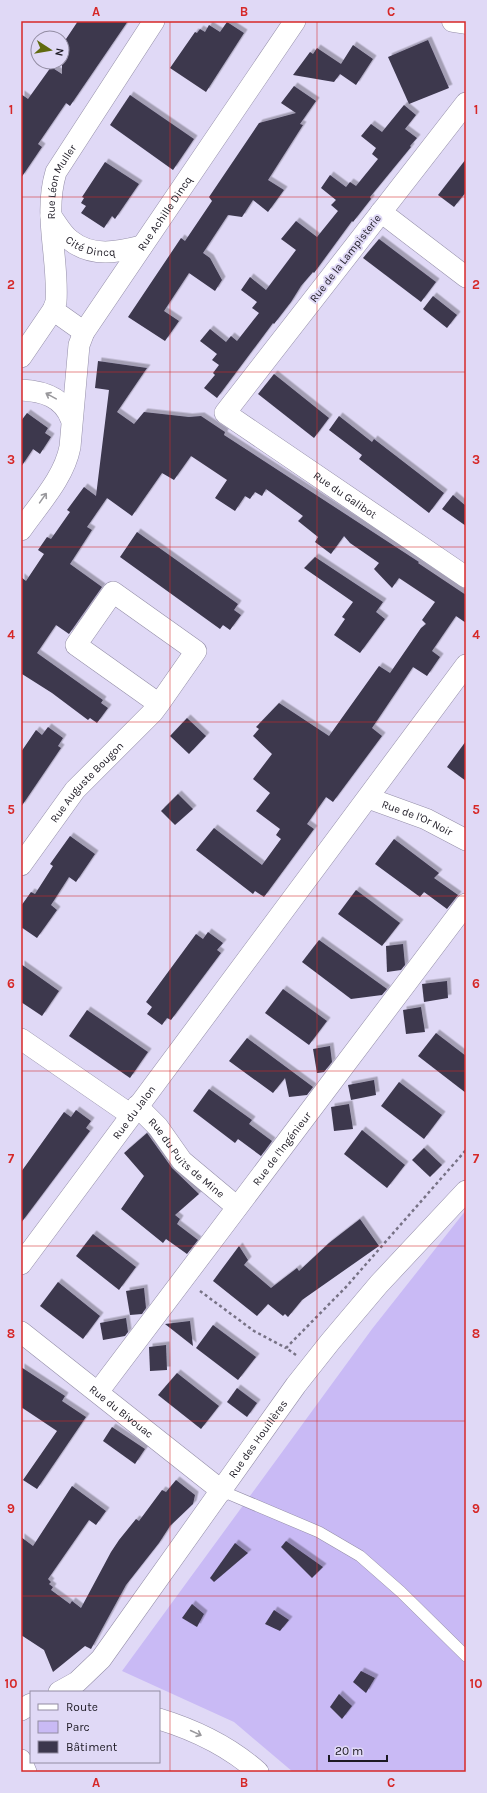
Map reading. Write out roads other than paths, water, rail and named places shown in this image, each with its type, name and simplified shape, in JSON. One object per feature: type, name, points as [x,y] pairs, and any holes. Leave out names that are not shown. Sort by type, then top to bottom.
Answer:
[{"type":"street","name":"Rue Léon Muller","points":[[21,357],[52,310],[56,297],[51,216],[53,183],[61,162],[154,21]]},
{"type":"street","name":"Rue Achille Dincq","points":[[21,530],[62,471],[68,458],[79,344],[84,332],[295,21]]},
{"type":"street","points":[[453,21],[466,22]]},
{"type":"street","name":"Rue de la Lampisterie","points":[[225,413],[466,103]]},
{"type":"street","points":[[381,212],[466,277]]},
{"type":"street","name":"Cité Dincq","points":[[51,216],[70,240],[88,250],[110,253],[142,246]]},
{"type":"street","points":[[52,310],[84,332]]},
{"type":"street","points":[[21,390],[44,392],[54,397],[66,407],[72,419]]},
{"type":"street","name":"Rue du Galibot","points":[[225,413],[466,577]]},
{"type":"street","name":"Rue Auguste Bougon","points":[[21,865],[75,790],[159,704],[196,650],[114,592],[76,645],[159,704]]},
{"type":"street","name":"Rue du Jalon","points":[[21,1264],[466,665]]},
{"type":"street","name":"Rue de l'Or Noir","points":[[368,798],[426,819],[466,840]]},
{"type":"street","name":"Rue de l'Ingénieur","points":[[98,1392],[466,904]]},
{"type":"street","name":"Rue du Puits de Mine","points":[[21,1039],[158,1127],[182,1161],[237,1208]]},
{"type":"street","name":"Rue des Houillères","points":[[61,1691],[77,1682],[102,1659],[311,1366],[379,1284],[466,1191]]},
{"type":"street","name":"Rue du Bivouac","points":[[21,1332],[222,1491]]},
{"type":"street","points":[[21,1710],[30,1705]]},
{"type":"street","points":[[160,1719],[188,1729],[223,1746],[258,1772]]},
{"type":"street","points":[[21,1760],[26,1772]]},
{"type":"lane","points":[[222,1491],[319,1532],[360,1556],[401,1592],[466,1656]]}]
